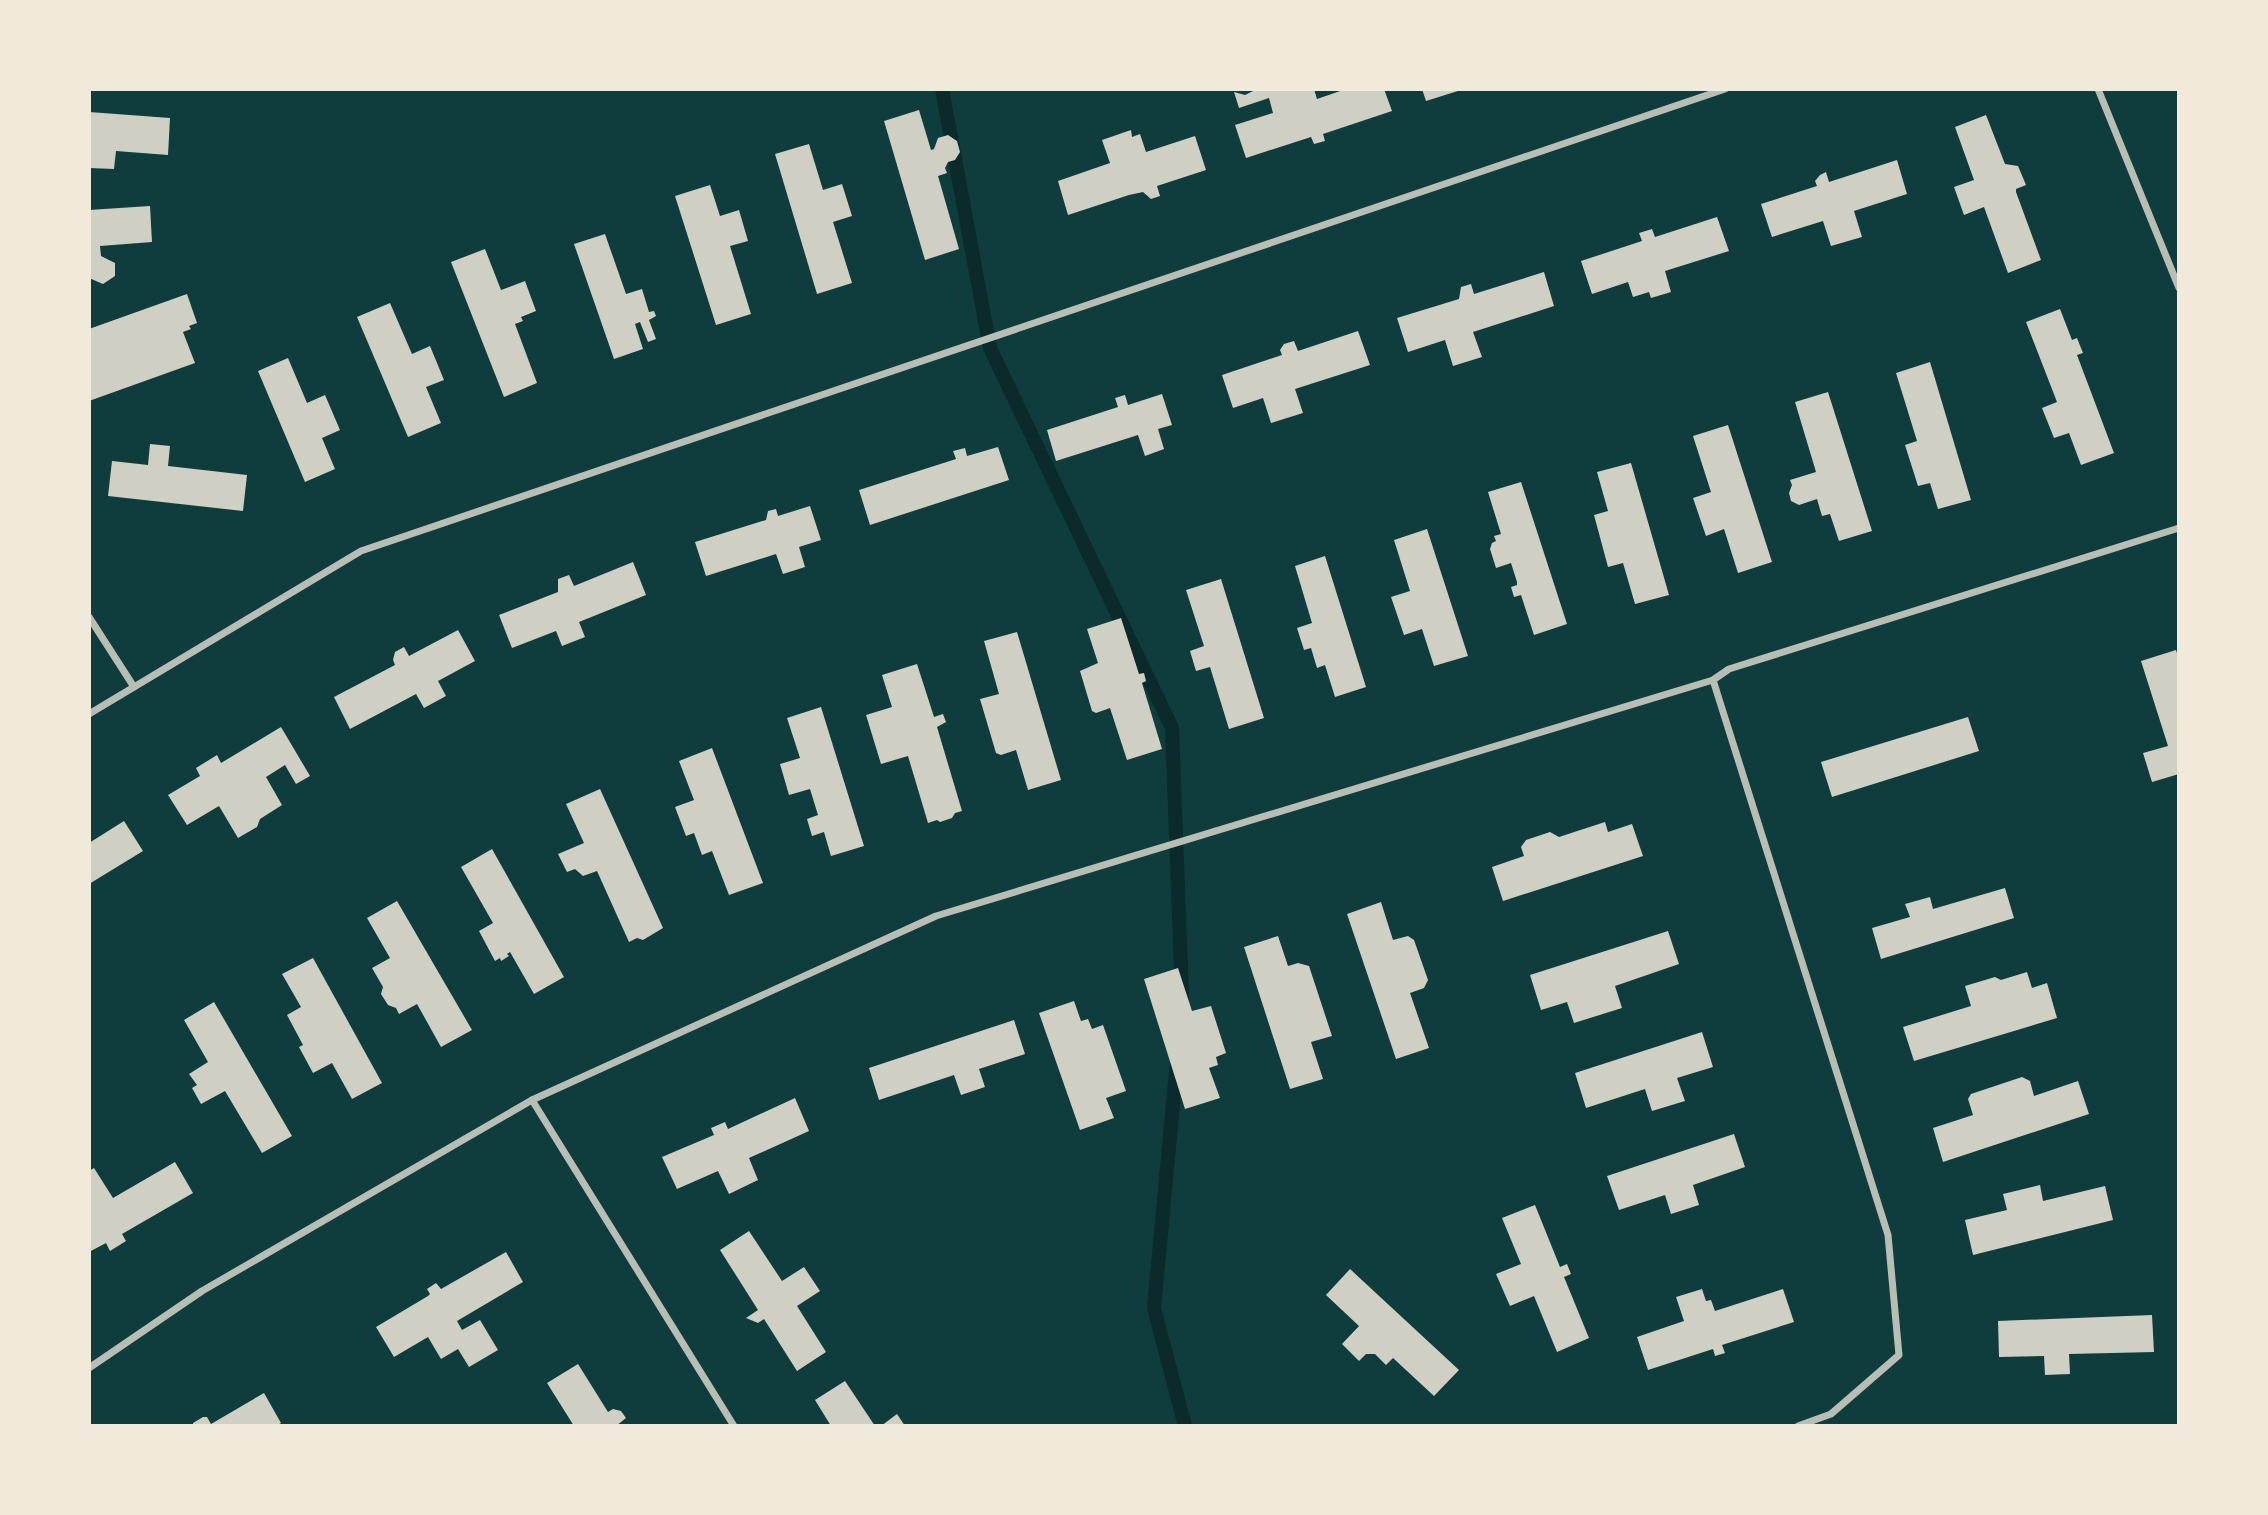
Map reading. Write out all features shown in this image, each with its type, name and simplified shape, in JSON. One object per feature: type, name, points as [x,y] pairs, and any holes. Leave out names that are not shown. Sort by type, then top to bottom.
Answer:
[{"type":"street","points":[[89,714],[361,551],[1725,89]]},
{"type":"street","points":[[2098,89],[2179,288]]},
{"type":"street","points":[[89,1368],[202,1291],[532,1100],[936,916],[1713,680],[1728,668],[2179,528]]},
{"type":"street","points":[[89,617],[134,687]]},
{"type":"street","points":[[1713,680],[1888,1235],[1899,1355],[1831,1414],[1798,1426]]},
{"type":"street","points":[[532,1100],[734,1426]]},
{"type":"building","points":[[1257,89],[1314,89],[1317,99],[1346,89],[1384,89],[1392,111],[1323,134],[1325,141],[1314,144],[1311,137],[1246,158],[1235,125],[1273,113],[1269,98],[1239,108],[1234,92],[1245,95]]},
{"type":"building","points":[[1422,89],[1461,89],[1461,90],[1426,101]]},
{"type":"building","points":[[919,110],[931,150],[938,138],[948,135],[957,141],[960,152],[955,160],[948,162],[945,168],[947,173],[938,176],[959,249],[925,260],[884,121]]},
{"type":"building","points":[[89,112],[170,118],[168,155],[116,151],[114,169],[89,168]]},
{"type":"building","points":[[1986,115],[2005,164],[2018,166],[2026,185],[2016,189],[2016,192],[2041,260],[2008,273],[1984,207],[1964,215],[1954,187],[1974,180],[1955,127]]},
{"type":"building","points":[[1131,130],[1132,137],[1140,134],[1146,152],[1195,136],[1206,170],[1157,186],[1160,196],[1151,199],[1143,192],[1068,215],[1058,181],[1110,163],[1102,140]]},
{"type":"building","points":[[809,144],[823,190],[842,184],[852,216],[833,222],[852,283],[817,294],[775,154]]},
{"type":"building","points":[[1897,160],[1907,194],[1854,211],[1862,237],[1831,246],[1823,221],[1772,237],[1761,204],[1817,186],[1815,181],[1826,172],[1829,182]]},
{"type":"building","points":[[710,185],[720,216],[739,210],[748,241],[730,246],[751,314],[716,325],[675,196]]},
{"type":"building","points":[[150,206],[152,242],[100,246],[101,256],[115,263],[115,276],[103,284],[89,278],[89,210]]},
{"type":"building","points":[[1717,217],[1729,251],[1665,271],[1671,292],[1651,298],[1649,292],[1633,297],[1628,282],[1592,294],[1581,261],[1642,241],[1639,233],[1652,229],[1655,237]]},
{"type":"building","points":[[605,234],[626,294],[642,289],[649,312],[654,311],[656,316],[649,320],[656,339],[648,342],[640,322],[635,324],[643,349],[614,359],[574,244]]},
{"type":"building","points":[[485,249],[501,290],[525,281],[536,311],[521,317],[523,321],[515,324],[537,383],[504,397],[451,262]]},
{"type":"building","points":[[1544,272],[1554,306],[1473,332],[1482,357],[1453,366],[1445,340],[1408,352],[1397,318],[1459,299],[1461,287],[1471,284],[1474,294]]},
{"type":"building","points":[[187,294],[197,323],[183,332],[195,363],[89,401],[89,329]]},
{"type":"building","points":[[390,303],[412,354],[430,346],[444,380],[426,387],[441,423],[408,437],[357,317]]},
{"type":"building","points":[[2060,309],[2072,340],[2077,338],[2083,353],[2077,355],[2114,453],[2081,465],[2069,433],[2054,438],[2042,408],[2057,402],[2026,322]]},
{"type":"building","points":[[1358,331],[1370,365],[1295,389],[1303,413],[1271,423],[1263,398],[1233,408],[1222,375],[1282,355],[1280,350],[1284,344],[1294,341],[1298,351]]},
{"type":"building","points":[[288,358],[307,403],[325,395],[340,430],[322,438],[335,469],[305,482],[258,371]]},
{"type":"building","points":[[1930,362],[1971,500],[1938,509],[1930,483],[1918,486],[1905,445],[1917,441],[1896,373]]},
{"type":"building","points":[[1828,392],[1872,531],[1839,541],[1830,514],[1822,516],[1817,499],[1799,505],[1791,501],[1789,493],[1792,485],[1790,480],[1816,472],[1795,402]]},
{"type":"building","points":[[1162,394],[1172,425],[1158,429],[1164,449],[1145,456],[1138,435],[1056,461],[1047,430],[1118,407],[1115,398],[1125,395],[1128,405]]},
{"type":"building","points":[[1728,425],[1772,562],[1738,573],[1724,529],[1706,536],[1693,498],[1711,492],[1693,436]]},
{"type":"building","points":[[150,444],[170,446],[168,466],[247,475],[243,511],[108,496],[112,461],[148,465]]},
{"type":"building","points":[[998,447],[1009,480],[870,525],[859,490],[956,459],[953,451],[965,448],[967,456]]},
{"type":"building","points":[[1631,463],[1669,595],[1635,604],[1623,563],[1608,567],[1594,515],[1608,511],[1597,472]]},
{"type":"building","points":[[1521,482],[1567,624],[1534,635],[1521,595],[1514,597],[1511,587],[1517,585],[1517,582],[1511,563],[1496,568],[1490,549],[1496,541],[1494,536],[1501,534],[1488,492]]},
{"type":"building","points":[[810,506],[821,540],[799,547],[805,567],[783,574],[776,554],[706,576],[695,542],[766,520],[768,511],[776,509],[778,516]]},
{"type":"building","points":[[1427,529],[1468,656],[1434,666],[1422,629],[1404,635],[1391,597],[1410,591],[1394,540]]},
{"type":"building","points":[[1325,556],[1366,687],[1335,697],[1325,665],[1317,668],[1311,648],[1304,650],[1297,628],[1312,623],[1295,566]]},
{"type":"building","points":[[633,562],[646,595],[579,622],[585,637],[562,646],[556,631],[512,648],[499,615],[558,592],[558,579],[569,575],[574,586]]},
{"type":"building","points":[[1221,579],[1264,718],[1229,729],[1210,667],[1196,671],[1190,651],[1204,646],[1186,590]]},
{"type":"building","points":[[1121,618],[1139,674],[1144,673],[1146,681],[1142,683],[1162,749],[1127,760],[1110,708],[1096,713],[1092,711],[1080,671],[1098,663],[1087,629]]},
{"type":"building","points":[[458,630],[475,661],[438,681],[446,696],[424,708],[416,694],[350,729],[334,697],[395,665],[395,652],[404,647],[409,656]]},
{"type":"building","points":[[1017,632],[1061,780],[1028,790],[1016,750],[1001,755],[996,753],[980,699],[999,694],[984,641]]},
{"type":"building","points":[[2176,650],[2179,660],[2179,774],[2152,782],[2143,753],[2168,746],[2141,661]]},
{"type":"building","points":[[917,664],[934,717],[943,714],[946,722],[937,727],[962,811],[940,822],[937,820],[928,823],[908,756],[881,764],[866,715],[892,707],[882,675]]},
{"type":"building","points":[[821,707],[864,846],[831,856],[824,832],[812,836],[807,819],[818,815],[810,789],[789,795],[780,764],[800,758],[787,718]]},
{"type":"building","points":[[1968,717],[1979,751],[1832,797],[1821,762]]},
{"type":"building","points":[[281,727],[310,776],[296,784],[285,765],[266,777],[282,805],[260,819],[257,827],[238,838],[219,806],[187,825],[168,795],[200,776],[196,768],[217,755],[221,763]]},
{"type":"building","points":[[712,748],[763,883],[729,895],[712,851],[702,855],[694,833],[686,836],[675,807],[694,800],[679,761]]},
{"type":"building","points":[[600,789],[663,928],[643,940],[637,938],[629,942],[597,871],[583,876],[575,869],[567,872],[558,854],[584,843],[566,804]]},
{"type":"building","points":[[124,821],[143,851],[89,884],[89,843]]},
{"type":"building","points":[[1605,822],[1608,832],[1632,824],[1643,856],[1503,901],[1492,867],[1524,856],[1521,847],[1526,840],[1550,832],[1559,837]]},
{"type":"building","points":[[492,849],[564,977],[534,994],[510,952],[507,954],[509,956],[501,961],[500,958],[495,961],[479,931],[493,923],[461,867]]},
{"type":"building","points":[[2005,888],[2014,918],[1881,959],[1872,928],[1910,917],[1905,904],[1930,897],[1933,909]]},
{"type":"building","points":[[397,901],[472,1030],[441,1047],[417,1004],[399,1014],[396,1008],[388,1005],[381,994],[383,987],[372,968],[390,958],[367,918]]},
{"type":"building","points":[[1381,902],[1393,940],[1408,936],[1414,940],[1428,980],[1424,988],[1410,993],[1429,1048],[1396,1059],[1347,914]]},
{"type":"building","points":[[1668,931],[1679,964],[1615,986],[1622,1008],[1574,1023],[1567,1002],[1541,1010],[1530,975]]},
{"type":"building","points":[[1278,936],[1288,966],[1298,963],[1309,966],[1332,1036],[1311,1042],[1323,1079],[1290,1089],[1244,947]]},
{"type":"building","points":[[313,958],[382,1083],[352,1099],[332,1063],[313,1073],[299,1047],[303,1045],[287,1015],[301,1007],[282,974]]},
{"type":"building","points":[[1178,968],[1192,1011],[1211,1006],[1226,1053],[1216,1057],[1218,1065],[1209,1068],[1220,1098],[1185,1109],[1144,979]]},
{"type":"building","points":[[2027,972],[2032,988],[2047,983],[2057,1018],[1914,1061],[1903,1027],[1971,1006],[1965,986],[1995,977],[2001,980]]},
{"type":"building","points":[[1074,1001],[1081,1021],[1088,1019],[1092,1029],[1103,1025],[1126,1091],[1106,1098],[1114,1118],[1080,1130],[1039,1013]]},
{"type":"building","points":[[214,1002],[292,1136],[262,1153],[225,1091],[201,1104],[192,1088],[197,1085],[189,1074],[208,1062],[184,1020]]},
{"type":"building","points":[[1014,1020],[1025,1054],[979,1069],[985,1087],[961,1095],[954,1075],[879,1100],[869,1068]]},
{"type":"building","points":[[1702,1032],[1713,1067],[1677,1078],[1685,1101],[1652,1111],[1645,1089],[1586,1108],[1575,1073]]},
{"type":"building","points":[[2022,1077],[2030,1081],[2034,1096],[2078,1081],[2089,1114],[1943,1162],[1933,1128],[1973,1115],[1968,1099],[1971,1094]]},
{"type":"building","points":[[795,1098],[809,1131],[749,1158],[758,1180],[729,1194],[718,1171],[677,1189],[662,1157],[714,1135],[711,1128],[725,1122],[728,1129]]},
{"type":"building","points":[[1734,1134],[1745,1167],[1693,1185],[1699,1205],[1671,1214],[1665,1195],[1619,1210],[1607,1176]]},
{"type":"building","points":[[175,1162],[193,1193],[122,1234],[126,1241],[110,1251],[106,1243],[89,1252],[89,1171],[94,1168],[113,1198]]},
{"type":"building","points":[[2040,1185],[2043,1201],[2105,1186],[2113,1220],[1973,1255],[1965,1220],[2007,1210],[2003,1194]]},
{"type":"building","points":[[1535,1205],[1560,1267],[1567,1264],[1571,1274],[1564,1277],[1589,1338],[1557,1352],[1534,1296],[1510,1306],[1496,1274],[1521,1264],[1502,1218]]},
{"type":"building","points":[[749,1231],[782,1281],[804,1267],[820,1291],[797,1306],[826,1352],[797,1371],[764,1319],[758,1323],[746,1318],[758,1310],[720,1250]]},
{"type":"building","points":[[506,1252],[523,1282],[457,1321],[462,1330],[480,1320],[498,1350],[469,1367],[458,1349],[441,1359],[428,1337],[394,1357],[376,1327],[428,1296],[430,1294],[427,1289],[436,1283],[441,1289]]},
{"type":"building","points":[[1350,1269],[1459,1370],[1434,1396],[1393,1358],[1386,1365],[1375,1354],[1366,1354],[1359,1361],[1342,1344],[1359,1326],[1326,1295]]},
{"type":"building","points":[[1702,1289],[1706,1301],[1711,1300],[1715,1311],[1783,1289],[1794,1322],[1722,1345],[1725,1353],[1715,1356],[1713,1349],[1648,1370],[1637,1337],[1684,1321],[1676,1297]]},
{"type":"building","points":[[2152,1315],[2154,1352],[2069,1354],[2070,1374],[2045,1375],[2044,1356],[1999,1357],[1998,1321]]},
{"type":"building","points":[[578,1364],[608,1412],[613,1409],[621,1411],[626,1418],[616,1426],[574,1426],[547,1383]]},
{"type":"building","points":[[845,1381],[875,1426],[831,1426],[815,1400]]},
{"type":"building","points":[[264,1393],[281,1423],[276,1426],[193,1426],[193,1423],[203,1417],[207,1417],[211,1424]]},
{"type":"building","points":[[897,1414],[905,1426],[881,1426]]},
{"type":"waterway","points":[[942,89],[990,348],[1172,728],[1182,996]]},
{"type":"waterway","points":[[1177,1061],[1154,1308],[1185,1426]]}]
